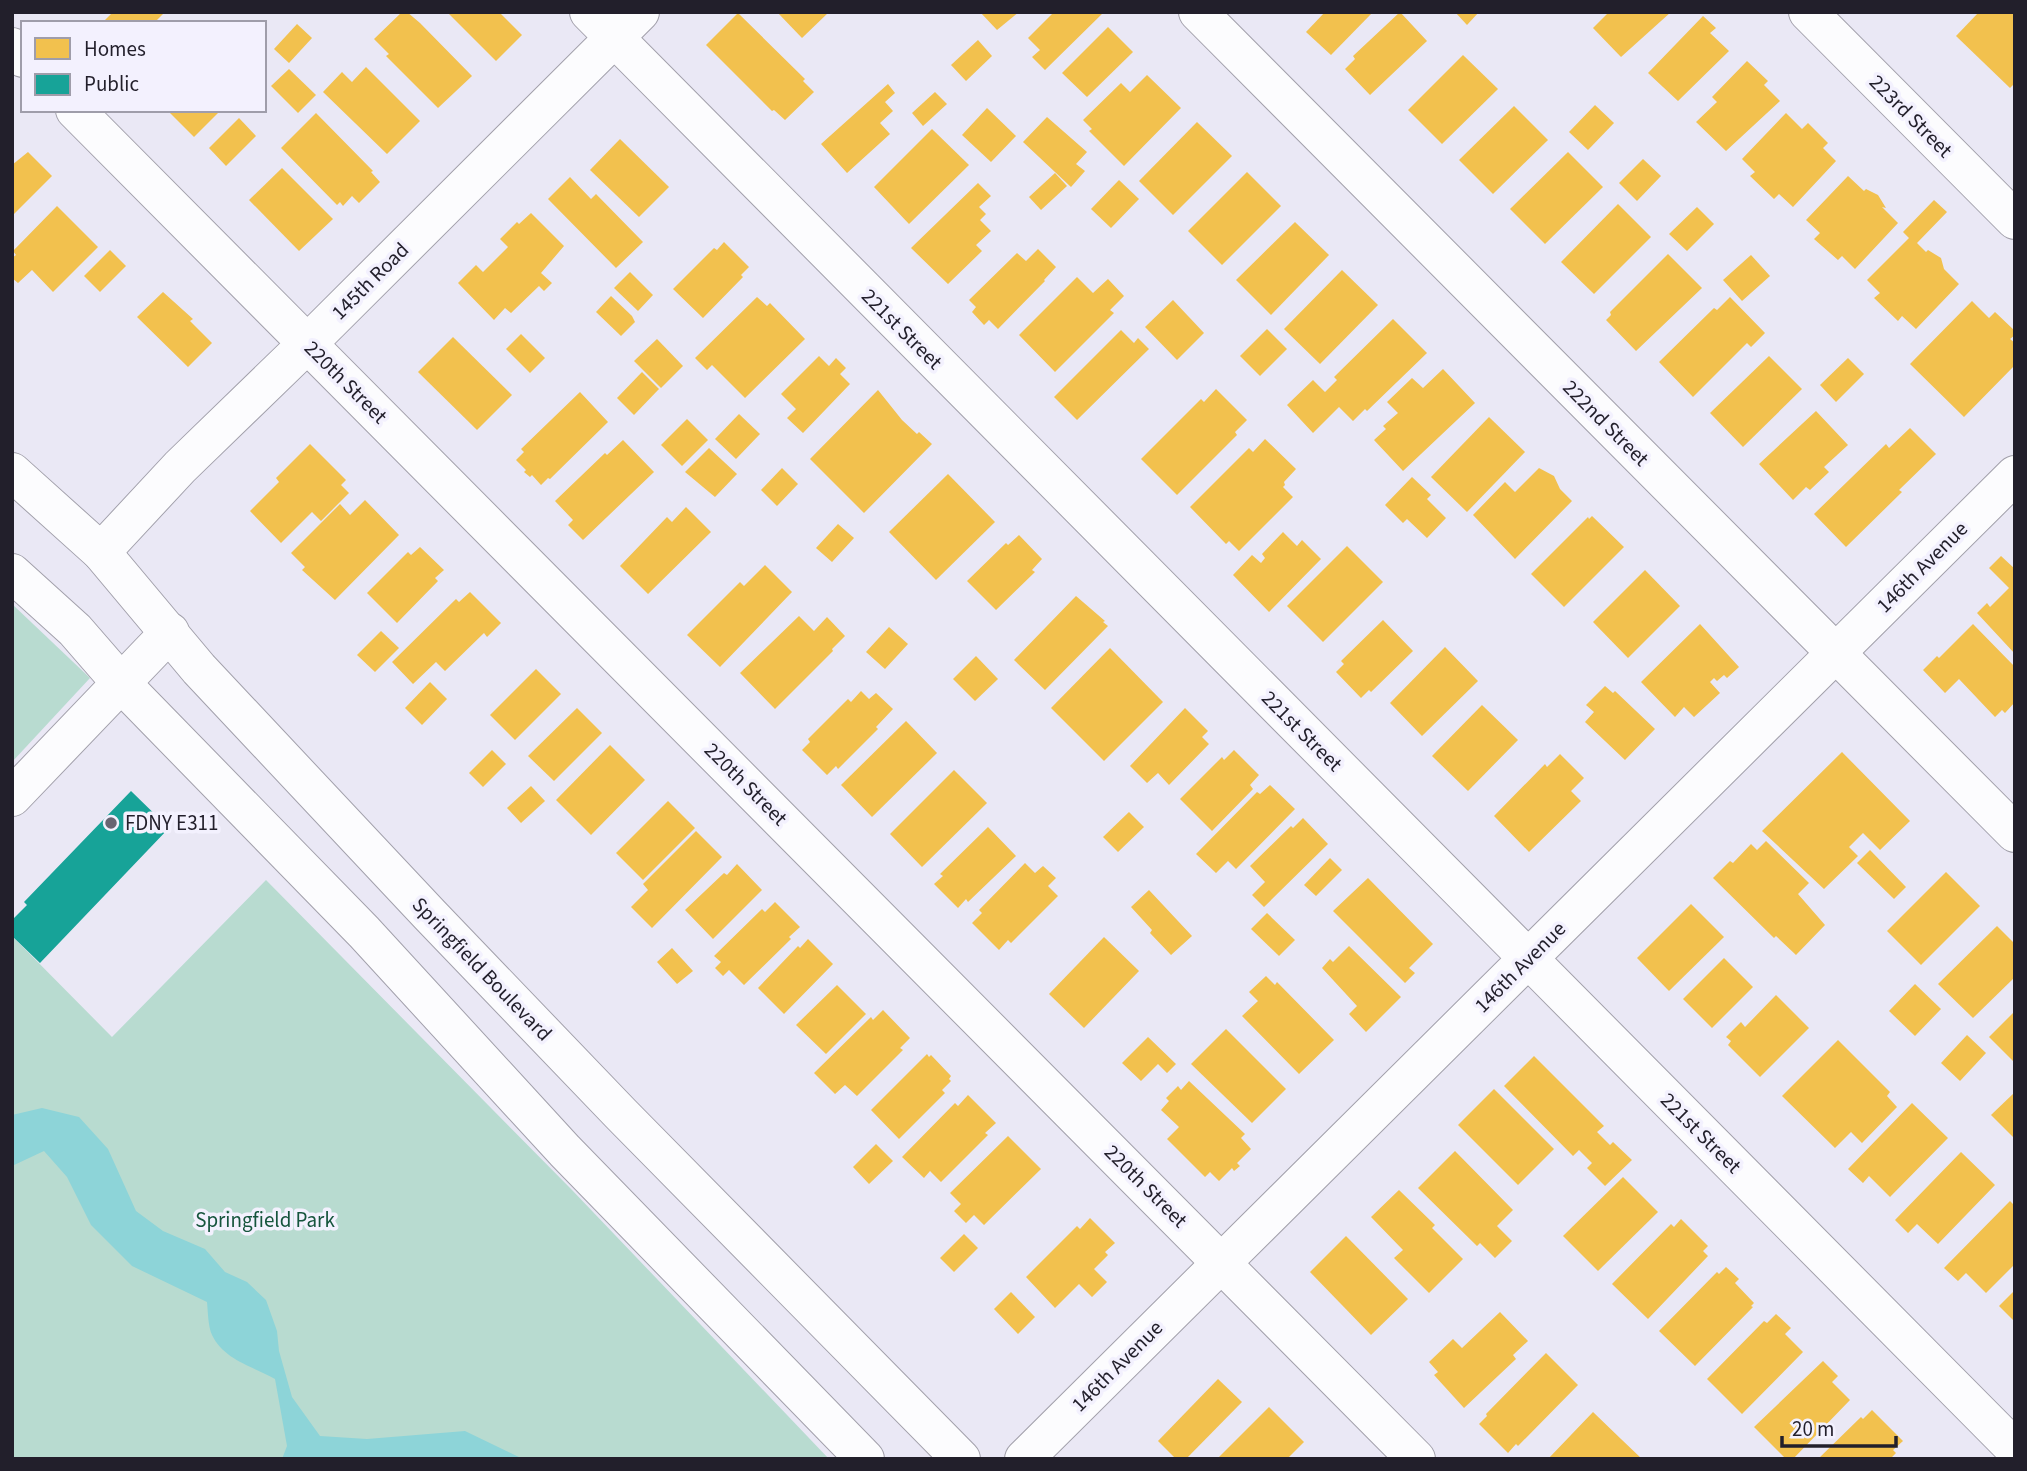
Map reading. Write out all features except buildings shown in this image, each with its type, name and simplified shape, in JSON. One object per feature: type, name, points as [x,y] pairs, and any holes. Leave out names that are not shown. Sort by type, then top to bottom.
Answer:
[{"type":"street","name":"222nd Street","points":[[1198,12],[2015,833]]},
{"type":"street","name":"223rd Street","points":[[1808,12],[2015,220]]},
{"type":"street","name":"145th Road","points":[[101,552],[180,467],[307,344],[614,21]]},
{"type":"street","name":"221st Street","points":[[614,21],[1528,959],[2015,1450]]},
{"type":"street","name":"220th Street","points":[[77,112],[1416,1459]]},
{"type":"street","name":"Springfield Boulevard","points":[[12,472],[101,552],[199,669],[526,1014],[961,1459]]},
{"type":"street","name":"146th Avenue","points":[[1024,1459],[2015,475]]},
{"type":"street","points":[[12,573],[75,630],[121,683],[364,932],[565,1151],[865,1459]]},
{"type":"street","points":[[12,797],[170,632]]},
{"type":"green space","points":[[12,604],[90,678],[12,762]]},
{"type":"green space","name":"Springfield Park","points":[[266,880],[572,1190],[829,1459],[12,1459],[12,936],[112,1037]]},
{"type":"water","points":[[42,1108],[79,1117],[108,1149],[136,1211],[163,1231],[205,1249],[225,1272],[247,1282],[266,1300],[277,1331],[279,1351],[292,1397],[320,1436],[367,1439],[465,1431],[523,1459],[282,1459],[287,1446],[275,1379],[239,1362],[217,1344],[210,1327],[207,1302],[132,1266],[91,1225],[67,1177],[44,1151],[12,1166],[12,1115]]},
{"type":"place","name":"FDNY E311","points":[[111,823]]}]
